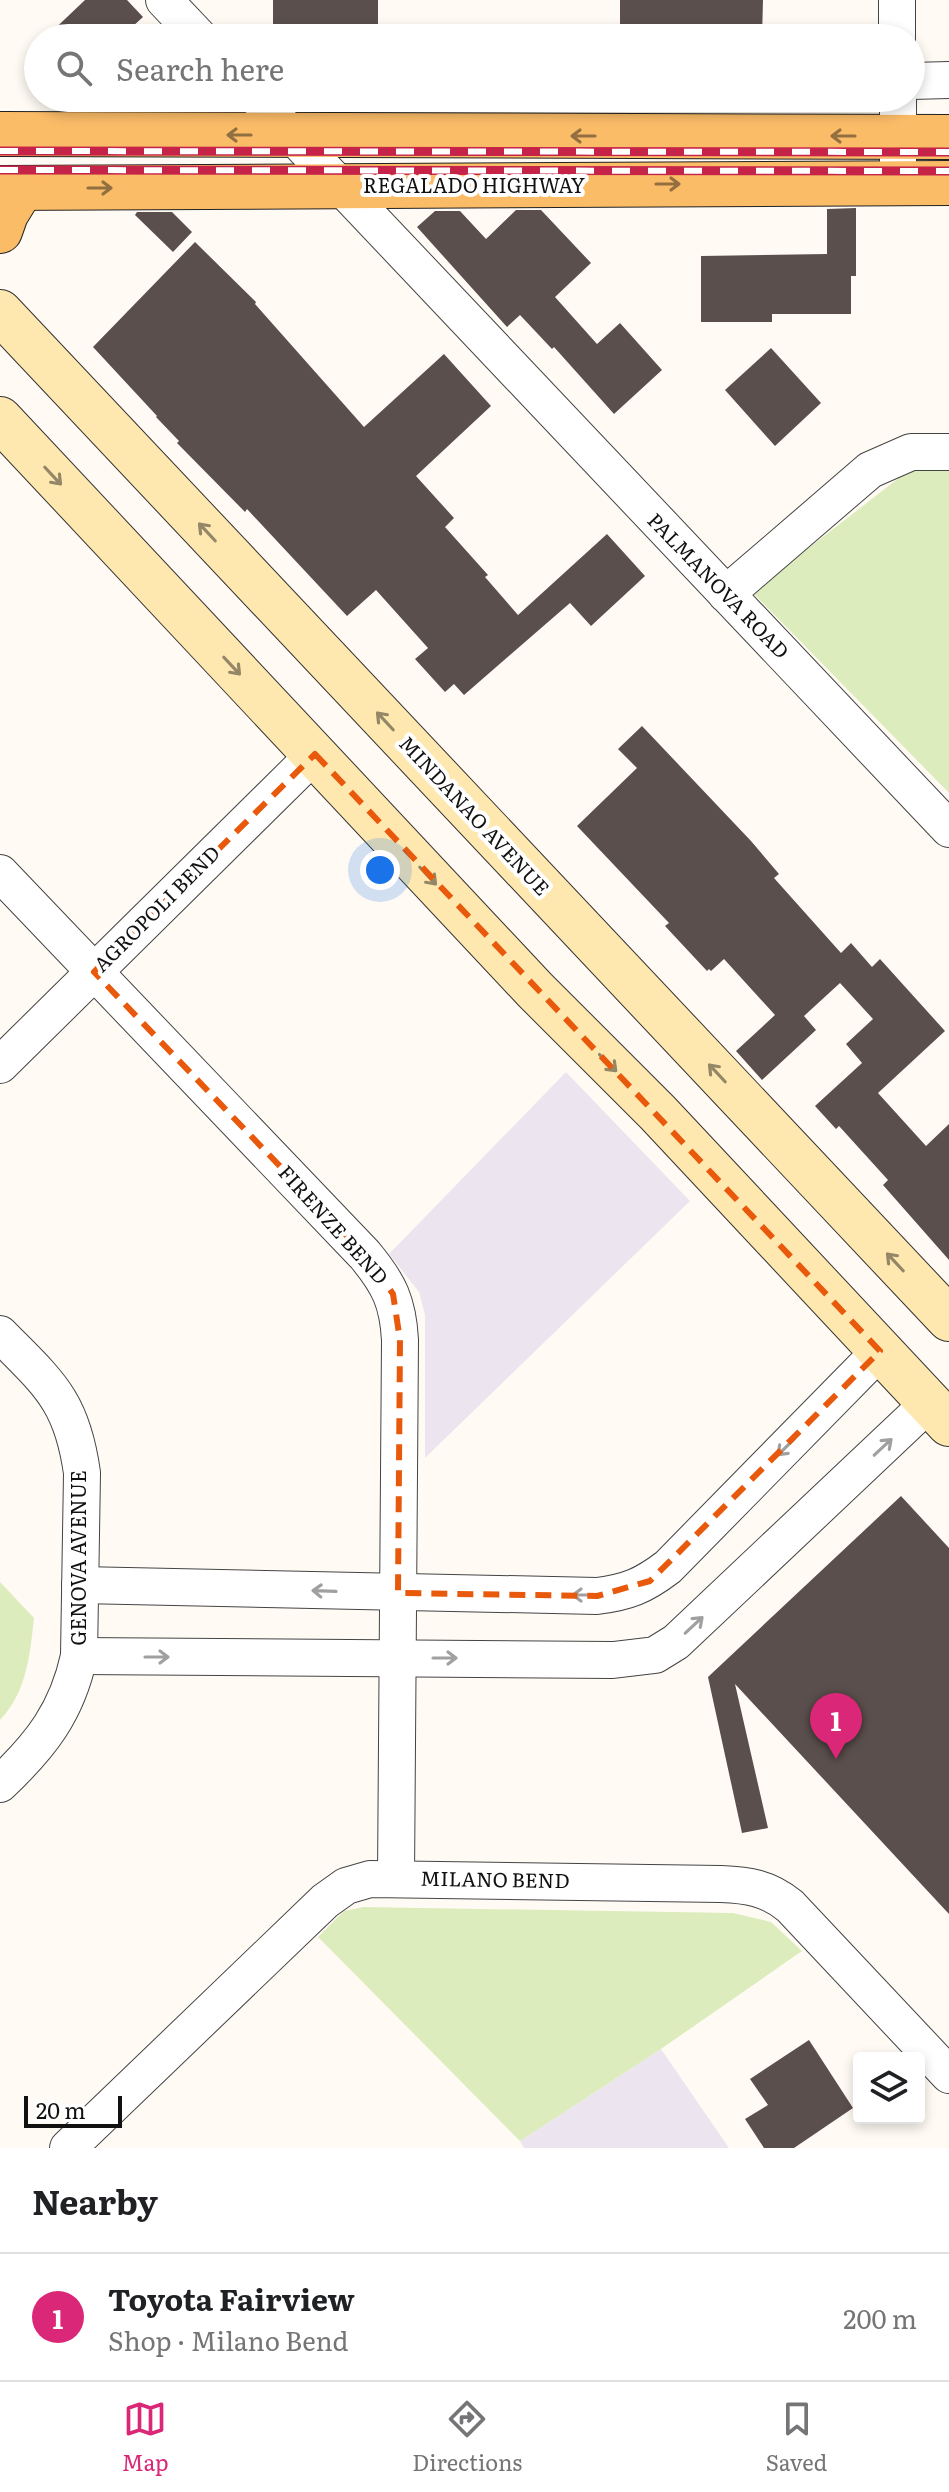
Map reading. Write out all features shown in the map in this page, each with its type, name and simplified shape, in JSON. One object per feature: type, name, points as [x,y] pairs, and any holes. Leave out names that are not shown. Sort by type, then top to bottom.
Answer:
[{"type":"main road","points":[[0,134],[292,135],[898,117],[949,137]]},
{"type":"main road","name":"REGALADO HIGHWAY","points":[[11,188],[949,183]]},
{"type":"main road","points":[[0,231],[11,188]]},
{"type":"main road","name":"MINDANAO AVENUE","points":[[0,312],[949,1319]]},
{"type":"main road","points":[[0,419],[535,990],[658,1113],[939,1413]]},
{"type":"street","points":[[164,0],[187,24]]},
{"type":"street","points":[[897,0],[897,24]]},
{"type":"street","points":[[925,81],[949,80]]},
{"type":"street","name":"PALMANOVA ROAD","points":[[270,112],[949,829]]},
{"type":"street","points":[[898,117],[898,183]]},
{"type":"street","points":[[726,594],[870,470],[911,452],[949,452]]},
{"type":"street","name":"AGROPOLI BEND","points":[[0,1065],[315,754]]},
{"type":"street","name":"FIRENZE BEND","points":[[0,873],[365,1255],[393,1294],[399,1317],[400,1340],[396,1878]]},
{"type":"street","name":"GENOVA AVENUE","points":[[0,1334],[52,1387],[69,1415],[78,1444],[82,1473],[79,1656],[72,1686],[61,1712],[22,1763],[0,1784]]},
{"type":"street","points":[[80,1585],[597,1596],[626,1592],[650,1581],[668,1567],[880,1351]]},
{"type":"street","points":[[79,1656],[613,1660],[655,1655],[676,1642],[939,1413]]},
{"type":"street","name":"MILANO BEND","points":[[68,2148],[325,1901],[346,1886],[370,1879],[721,1884],[762,1888],[776,1894],[790,1906],[949,2075]]},
{"type":"highlighted area","points":[[315,754],[880,1351],[650,1581],[597,1596],[398,1593],[400,1340],[393,1294],[365,1255],[94,972]]},
{"type":"shaded area","points":[[566,1072],[690,1201],[425,1458],[425,1315],[419,1292],[389,1254]]},
{"type":"shaded area","points":[[661,2049],[729,2148],[524,2148],[520,2141]]},
{"type":"green space","points":[[913,467],[949,468],[949,793],[752,592]]},
{"type":"green space","points":[[0,1582],[34,1618],[22,1685],[0,1720]]},
{"type":"green space","points":[[363,1907],[733,1913],[771,1922],[802,1951],[661,2049],[520,2141],[318,1937],[344,1911]]},
{"type":"building","points":[[85,0],[127,0],[143,17],[135,24],[60,24]]},
{"type":"building","points":[[273,0],[378,0],[378,24],[273,24]]},
{"type":"building","points":[[620,0],[763,0],[762,24],[620,24]]},
{"type":"building","points":[[856,208],[856,276],[851,276],[851,314],[772,314],[772,322],[701,322],[701,256],[827,254],[827,209]]},
{"type":"building","points":[[516,210],[541,210],[591,263],[555,297],[597,344],[620,323],[662,370],[614,414],[554,347],[552,349],[520,315],[507,327],[417,227],[435,211],[460,211],[486,239]]},
{"type":"building","points":[[137,212],[172,212],[192,232],[173,252],[135,215]]},
{"type":"building","points":[[195,242],[256,302],[364,427],[444,354],[491,406],[416,476],[454,518],[445,527],[488,575],[485,577],[518,615],[607,534],[645,576],[591,626],[570,603],[464,695],[454,684],[445,692],[415,659],[428,648],[376,590],[347,616],[247,509],[245,512],[177,443],[179,441],[93,347]]},
{"type":"building","points":[[771,348],[821,403],[775,446],[725,390]]},
{"type":"building","points":[[642,726],[751,841],[779,874],[774,878],[841,953],[851,943],[872,967],[880,959],[945,1031],[878,1093],[926,1146],[949,1124],[949,1260],[883,1185],[888,1180],[839,1126],[836,1129],[815,1106],[862,1063],[846,1044],[873,1019],[840,983],[804,1016],[816,1030],[762,1080],[736,1051],[775,1015],[724,959],[707,971],[665,926],[669,923],[577,826],[637,768],[618,749]]},
{"type":"building","points":[[901,1496],[949,1548],[949,1914],[735,1684],[768,1828],[742,1833],[708,1677]]},
{"type":"building","points":[[809,2040],[853,2108],[794,2148],[764,2148],[745,2119],[768,2105],[750,2079]]},
{"type":"railway","points":[[0,151],[949,152]]},
{"type":"railway","points":[[0,170],[949,171]]},
{"type":"place","name":"Toyota Fairview","points":[[836,1759]]}]
